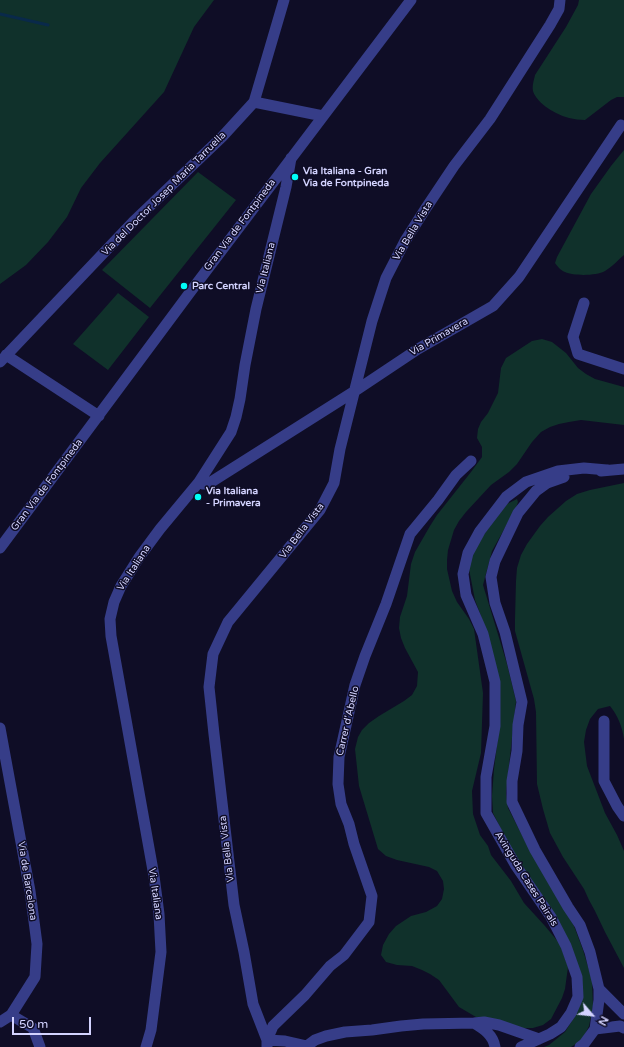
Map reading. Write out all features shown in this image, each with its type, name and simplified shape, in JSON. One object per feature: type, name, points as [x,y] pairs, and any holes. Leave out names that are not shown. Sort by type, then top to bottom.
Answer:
[{"type":"street","name":"Via del Doctor Josep Maria Tarruella","points":[[3,359],[133,222],[222,137],[254,102],[284,0]]},
{"type":"street","name":"Gran Via de Fontpineda","points":[[0,548],[191,291],[411,0]]},
{"type":"street","name":"Via Bella Vista","points":[[267,1043],[253,1004],[234,905],[209,687],[213,654],[228,622],[320,510],[334,483],[340,450],[372,322],[386,278],[404,242],[454,166],[490,119],[550,25],[559,8],[560,0]]},
{"type":"street","points":[[254,102],[323,116]]},
{"type":"street","name":"Via Primavera","points":[[199,482],[208,484],[355,391],[418,349],[493,306],[519,277],[621,126]]},
{"type":"street","name":"Via Italiana","points":[[151,1030],[161,952],[159,914],[154,876],[111,636],[110,618],[114,602],[121,586],[160,529],[199,482],[230,432],[236,417],[256,309],[286,188],[291,158]]},
{"type":"street","points":[[584,303],[573,337],[578,354],[624,369]]},
{"type":"street","points":[[3,359],[99,416]]},
{"type":"street","name":"Carrer d'Abello","points":[[267,1043],[273,1026],[305,995],[330,966],[344,955],[369,922],[372,896],[341,804],[338,784],[339,757],[355,685],[386,604],[410,534],[456,476],[471,462]]},
{"type":"street","name":"Avinguda Cases Pairals","points":[[521,1047],[550,1034],[561,1027],[571,1013],[578,997],[577,977],[566,946],[551,917],[516,866],[486,813],[486,777],[495,726],[495,682],[483,634],[466,595],[463,574],[468,552],[480,531],[506,497],[526,482],[558,471],[584,468],[607,470]]},
{"type":"street","points":[[607,470],[624,469]]},
{"type":"street","name":"Avinguda Cases Pairals","points":[[580,1047],[595,1029],[599,1000],[598,989],[590,952],[580,925],[568,908],[535,850],[512,802],[512,781],[522,702],[505,632],[495,602],[491,577],[495,561],[518,513],[536,491],[547,483],[560,478],[607,470]]},
{"type":"street","points":[[604,721],[604,781],[624,816]]},
{"type":"street","name":"Via de Barcelona","points":[[0,728],[30,891],[37,944],[35,976],[11,1015],[0,1022]]},
{"type":"street","points":[[598,989],[624,1014]]},
{"type":"street","points":[[11,1015],[33,1028],[40,1047]]},
{"type":"street","points":[[267,1043],[285,1041],[307,1046],[326,1036],[345,1032],[416,1025],[474,1024],[484,1022],[499,1025],[539,1039]]},
{"type":"street","points":[[474,1024],[490,1034],[495,1047]]},
{"type":"street","points":[[595,1029],[620,1026],[624,1028]]},
{"type":"street","points":[[146,1047],[151,1030]]},
{"type":"street","points":[[151,1030],[153,1047]]},
{"type":"green space","points":[[0,0],[214,0],[194,27],[164,92],[100,163],[81,188],[67,217],[48,242],[26,265],[0,284]]},
{"type":"green space","points":[[579,0],[624,0],[624,97],[617,97],[611,100],[585,120],[569,118],[553,112],[535,96],[533,91],[535,75],[566,27],[578,5]]},
{"type":"green space","points":[[624,150],[624,255],[610,268],[601,273],[579,275],[563,271],[555,263],[557,257],[591,194]]},
{"type":"green space","points":[[198,172],[236,200],[150,308],[102,270]]},
{"type":"green space","points":[[118,293],[149,317],[108,370],[73,344]]},
{"type":"green space","points":[[542,339],[552,342],[566,353],[578,368],[586,374],[595,379],[624,387],[624,425],[581,420],[559,424],[541,432],[517,464],[491,485],[459,521],[454,530],[448,550],[447,560],[447,569],[452,591],[474,629],[483,693],[481,753],[472,791],[473,814],[480,835],[488,846],[491,855],[511,881],[524,903],[560,944],[568,967],[565,989],[551,1019],[543,1025],[533,1028],[522,1028],[476,1017],[459,1007],[439,980],[430,974],[412,966],[397,965],[386,962],[381,955],[383,945],[389,934],[396,926],[411,916],[426,912],[437,906],[442,899],[444,889],[443,881],[437,871],[429,867],[397,860],[386,856],[378,849],[359,786],[355,749],[358,737],[362,730],[379,716],[412,695],[417,686],[418,672],[405,648],[399,628],[400,617],[407,596],[411,564],[415,552],[437,515],[482,457],[482,447],[477,438],[478,429],[498,393],[501,368],[506,358],[532,341]]},
{"type":"green space","points":[[624,483],[624,739],[619,721],[610,706],[598,709],[590,719],[584,742],[587,766],[605,813],[624,851],[624,968],[584,889],[563,857],[550,833],[537,784],[536,712],[534,699],[515,631],[515,619],[517,568],[521,555],[527,544],[540,526],[566,501],[577,494]]},
{"type":"green space","points":[[517,499],[518,502],[516,508],[492,551],[483,585],[507,664],[516,701],[506,793],[508,808],[574,926],[592,980],[593,1006],[589,1026],[582,1040],[571,1047],[544,1047],[549,1045],[565,1032],[575,1016],[580,972],[493,813],[492,796],[499,729],[481,616],[475,600],[468,564],[476,545],[507,504]]},
{"type":"waterway","points":[[0,14],[48,25]]},
{"type":"place","name":"Via Italiana - Gran Via de Fontpineda","points":[[295,177]]},
{"type":"place","name":"Parc Central","points":[[184,286]]},
{"type":"place","name":"Via Italiana - Primavera","points":[[198,497]]}]
